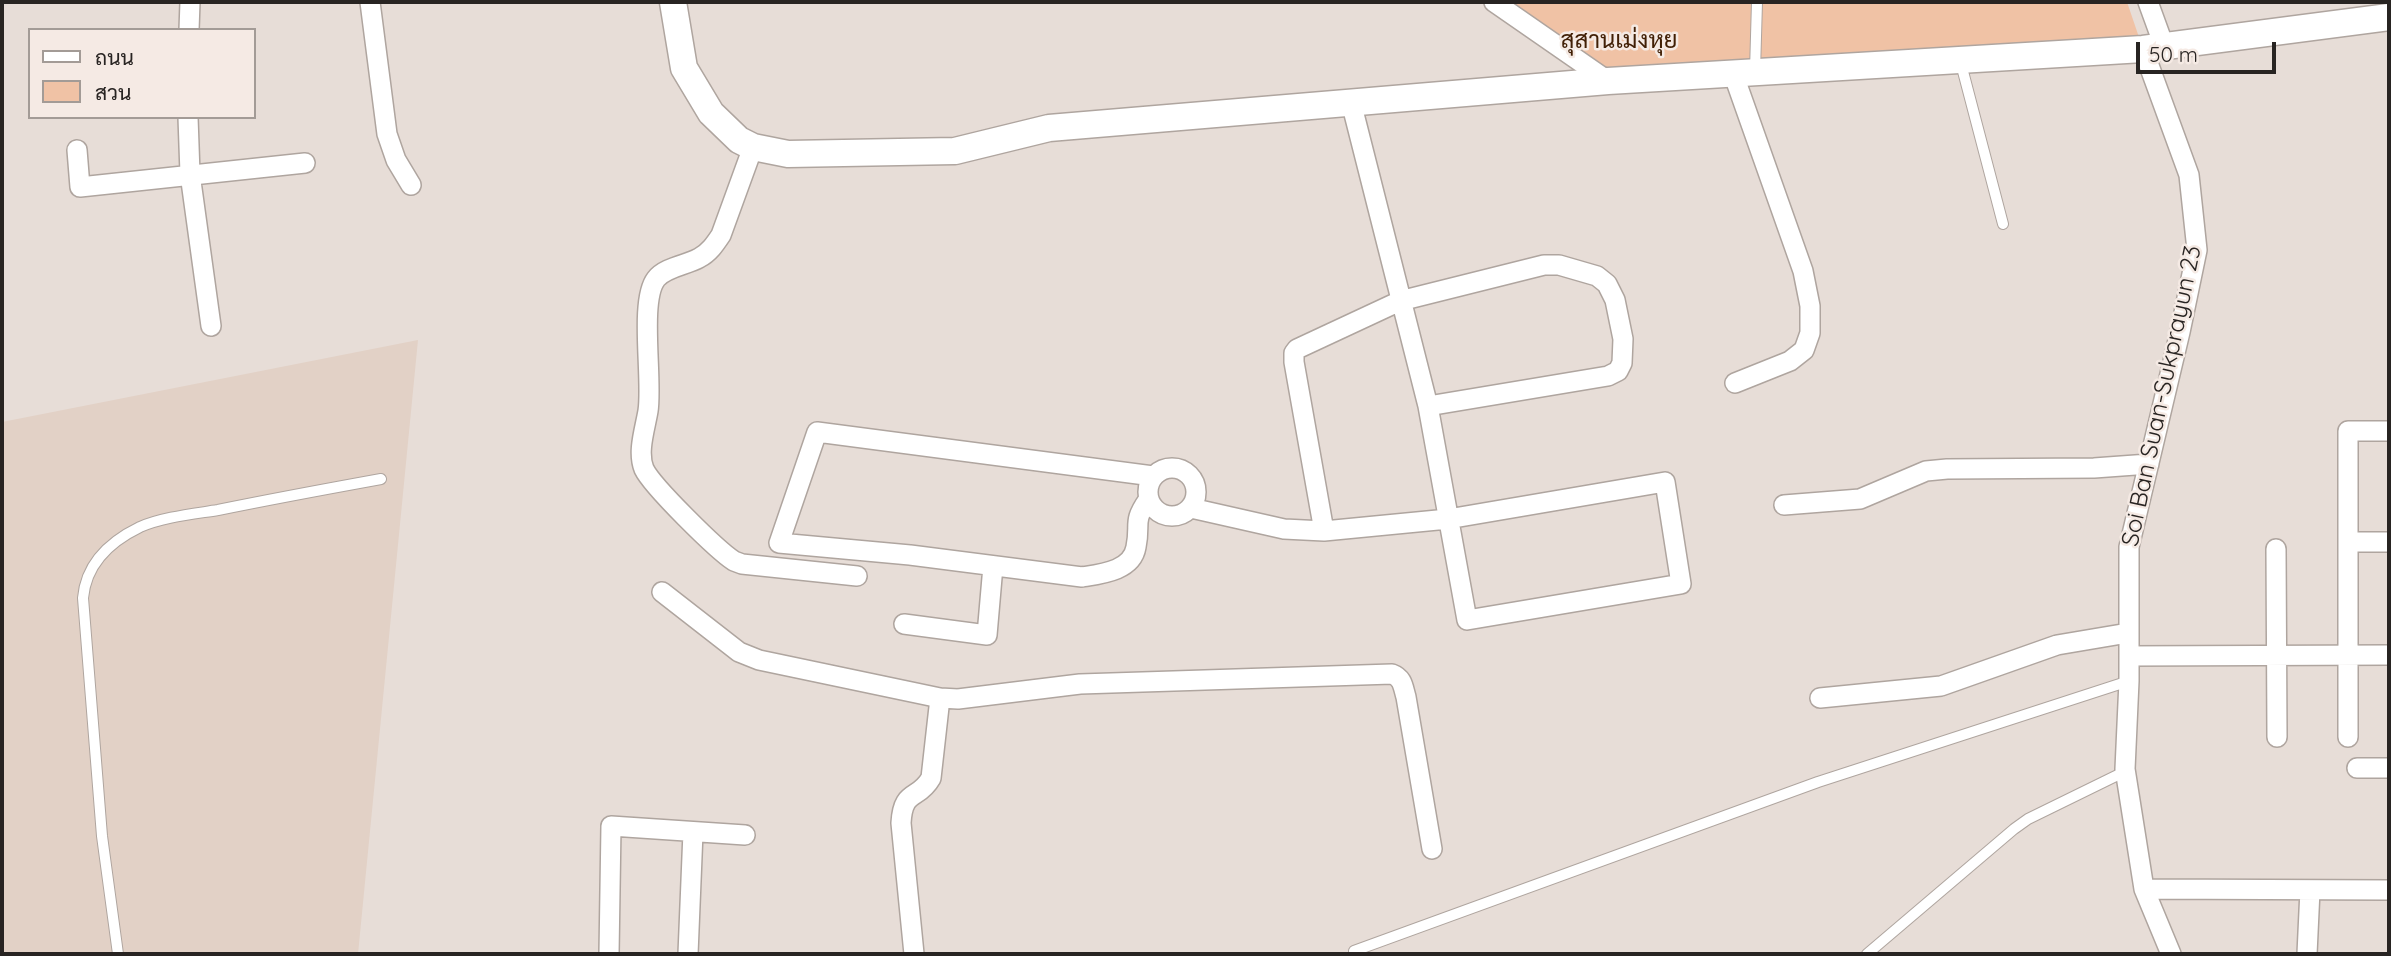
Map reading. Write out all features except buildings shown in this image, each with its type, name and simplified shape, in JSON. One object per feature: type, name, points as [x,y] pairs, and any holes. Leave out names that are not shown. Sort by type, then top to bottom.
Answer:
[{"type":"street","points":[[189,28],[190,2]]},
{"type":"street","points":[[370,2],[387,134],[396,160],[411,185]]},
{"type":"street","points":[[673,2],[684,68],[711,113],[739,140],[753,147],[788,155],[955,151],[1049,128],[1608,81],[2153,47],[2389,17]]},
{"type":"street","points":[[1494,2],[1608,81]]},
{"type":"street","name":"Soi Ban Suan-Sukprayun 23","points":[[2148,2],[2153,47],[2189,174],[2197,250],[2129,547],[2126,771],[2144,889],[2171,954]]},
{"type":"street","points":[[1735,383],[1790,361],[1804,350],[1810,333],[1810,306],[1803,271],[1744,72]]},
{"type":"street","points":[[1191,508],[1284,529],[1324,531],[1448,519],[1665,482],[1681,584],[1467,620],[1448,519],[1428,406],[1351,102]]},
{"type":"street","points":[[188,119],[190,174],[211,326]]},
{"type":"street","points":[[753,147],[721,235],[714,247],[702,257],[661,274],[651,289],[648,334],[650,392],[642,461],[651,480],[734,561],[857,576]]},
{"type":"street","points":[[77,150],[80,187],[305,163]]},
{"type":"street","points":[[1324,531],[1294,362],[1297,349],[1400,301],[1545,265],[1559,265],[1597,276],[1607,284],[1621,319],[1622,363],[1618,372],[1608,376],[1428,406]]},
{"type":"street","points":[[2348,737],[2348,431],[2389,430]]},
{"type":"street","points":[[1148,500],[1152,507],[1164,516],[1179,516],[1191,508],[1196,493],[1195,484],[1184,471],[1168,468],[1153,477],[1149,484],[1148,500],[1137,520],[1136,550],[1133,556],[1112,572],[1082,576],[910,555],[779,543],[817,432],[1153,477]]},
{"type":"street","points":[[1784,505],[1860,499],[1926,471],[2094,468],[2149,464]]},
{"type":"street","points":[[2348,542],[2389,542]]},
{"type":"street","points":[[2276,549],[2277,737]]},
{"type":"street","points":[[904,624],[987,635],[993,566]]},
{"type":"street","points":[[662,592],[738,652],[759,660],[940,698],[979,698],[1080,684],[1392,674],[1398,676],[1406,697],[1432,849]]},
{"type":"street","points":[[1820,698],[1941,687],[2057,645],[2129,633]]},
{"type":"street","points":[[2129,656],[2389,655]]},
{"type":"street","points":[[914,954],[901,823],[902,808],[906,799],[926,787],[931,778],[940,698]]},
{"type":"street","points":[[2357,768],[2389,768]]},
{"type":"street","points":[[609,954],[611,826],[745,835]]},
{"type":"street","points":[[688,954],[693,832]]},
{"type":"street","points":[[2144,889],[2389,890]]},
{"type":"street","points":[[2307,954],[2310,890]]},
{"type":"lane","points":[[1744,72],[1757,2]]},
{"type":"lane","points":[[1960,60],[2003,224]]},
{"type":"lane","points":[[118,954],[102,836],[82,598],[84,580],[92,565],[111,545],[142,526],[381,479]]},
{"type":"lane","points":[[1353,951],[1818,782],[2129,681]]},
{"type":"lane","points":[[1867,954],[2021,824],[2126,771]]},
{"type":"shaded area","points":[[418,340],[358,954],[2,954],[2,422]]},
{"type":"green space","name":"สุสานเม่งหุย","points":[[1494,2],[2127,2],[2143,49],[1608,81]]}]
